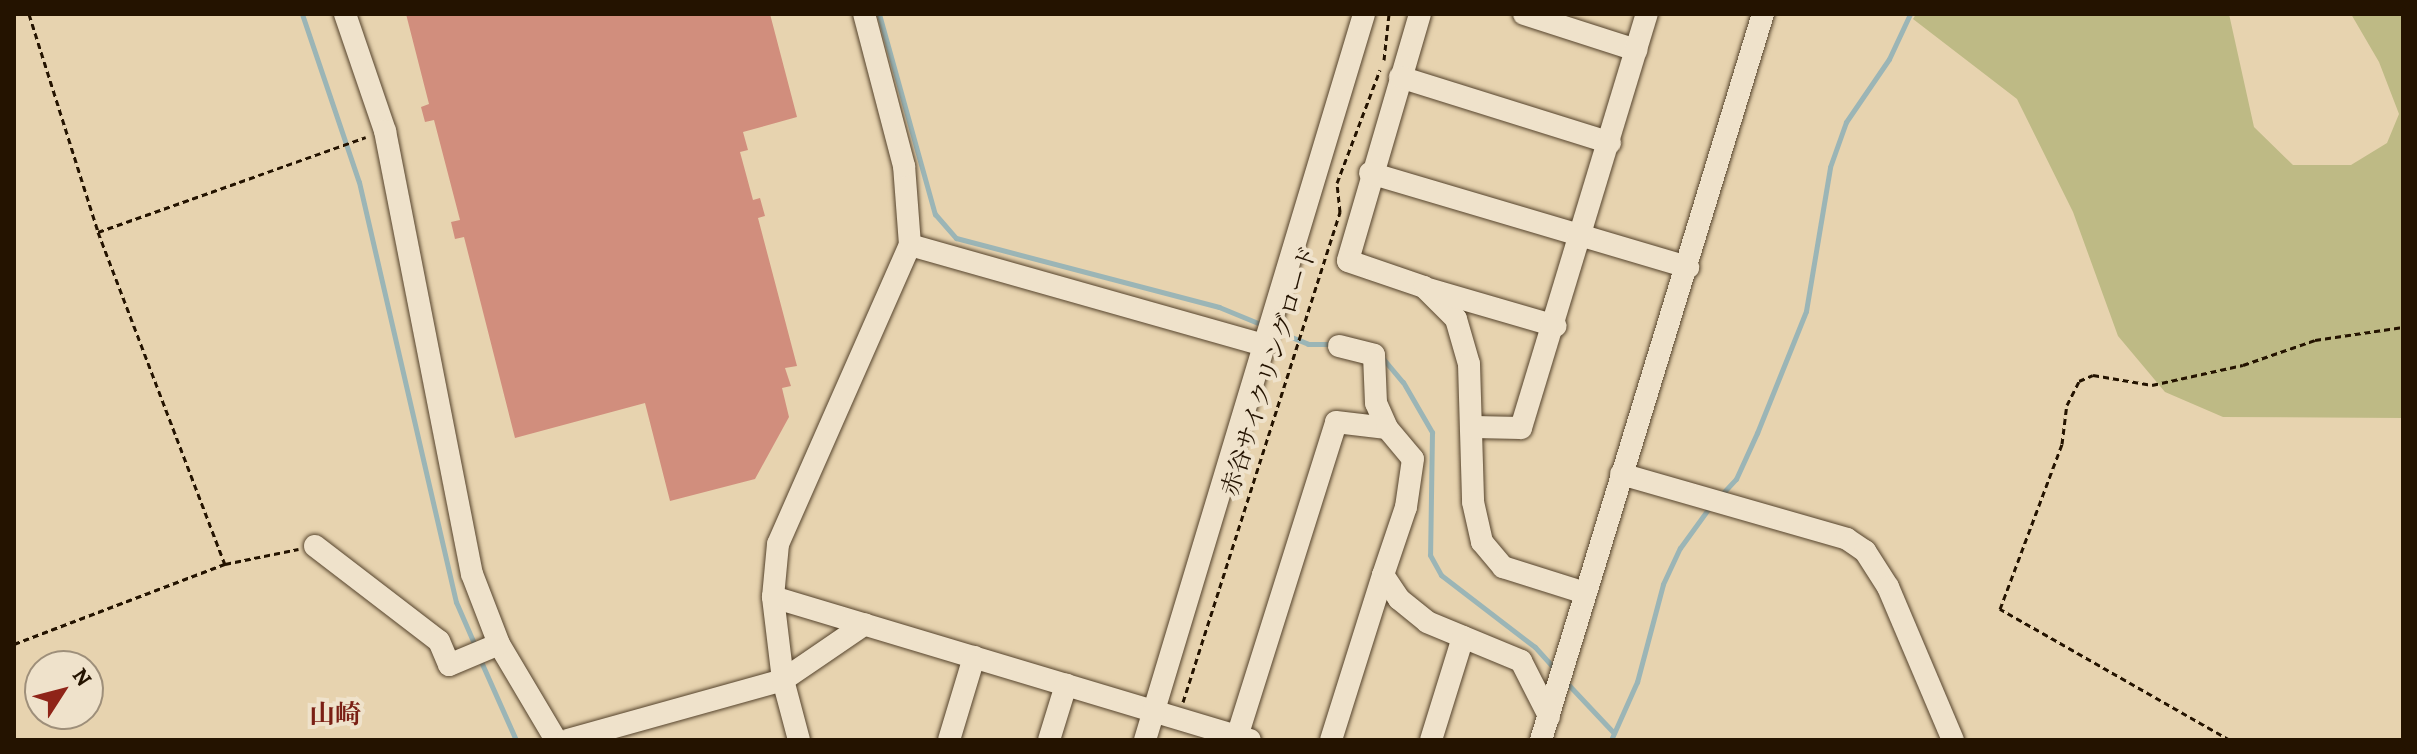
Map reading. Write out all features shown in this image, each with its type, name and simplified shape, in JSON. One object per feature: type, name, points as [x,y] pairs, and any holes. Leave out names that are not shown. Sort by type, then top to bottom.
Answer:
[{"type":"street","points":[[345,14],[385,131],[472,574],[499,644],[556,740]]},
{"type":"street","points":[[799,740],[783,680],[773,597],[778,544],[910,245],[904,166],[864,14]]},
{"type":"street","points":[[1145,740],[1364,14]]},
{"type":"street","points":[[1420,14],[1370,173],[1348,261],[1556,326]]},
{"type":"street","points":[[1524,14],[1636,50]]},
{"type":"street","points":[[1474,427],[1521,428],[1556,326],[1647,14]]},
{"type":"street","points":[[1541,740],[1763,14]]},
{"type":"street","points":[[1400,77],[1610,143]]},
{"type":"street","points":[[1370,173],[1688,267]]},
{"type":"street","points":[[910,245],[1263,345]]},
{"type":"street","points":[[1424,287],[1456,319],[1469,364],[1474,427],[1473,502],[1482,542],[1503,567],[1585,593]]},
{"type":"street","points":[[1331,740],[1406,507],[1413,459],[1387,428],[1376,403],[1374,355],[1339,346]]},
{"type":"street","points":[[773,597],[1242,739],[1336,422],[1387,428]]},
{"type":"street","points":[[1621,474],[1847,539],[1865,551],[1888,587],[1953,740]]},
{"type":"street","points":[[315,546],[439,641],[449,665],[499,644]]},
{"type":"street","points":[[1383,575],[1399,599],[1427,622],[1521,661],[1549,716]]},
{"type":"street","points":[[568,740],[783,680],[865,624]]},
{"type":"street","points":[[1431,740],[1463,637]]},
{"type":"street","points":[[949,740],[974,657]]},
{"type":"street","points":[[1049,740],[1066,685]]},
{"type":"path","points":[[29,14],[98,232],[225,564]]},
{"type":"path","name":"赤谷サイクリングロード","points":[[1178,718],[1340,212],[1337,183],[1368,92],[1384,62],[1389,14]]},
{"type":"path","points":[[98,232],[385,131]]},
{"type":"path","points":[[2230,740],[2000,609],[2062,444],[2067,405],[2079,381],[2093,375],[2152,385],[2243,365],[2315,340],[2403,327]]},
{"type":"path","points":[[14,644],[225,564],[315,546]]},
{"type":"shaded area","points":[[1916,14],[2229,14],[2254,127],[2293,165],[2351,165],[2387,143],[2399,114],[2379,62],[2351,14],[2403,14],[2403,418],[2223,417],[2165,392],[2118,336],[2073,212],[2017,99],[1913,19]]},
{"type":"building","points":[[406,14],[770,14],[797,117],[743,132],[748,150],[740,152],[753,200],[760,198],[765,216],[758,218],[797,366],[785,368],[791,386],[782,388],[789,417],[755,479],[670,501],[645,403],[515,438],[464,237],[455,239],[451,222],[460,220],[434,120],[425,122],[421,107],[429,104]]},
{"type":"waterway","points":[[302,14],[359,182],[456,602],[476,648]]},
{"type":"waterway","points":[[879,14],[935,214],[956,238],[1219,307],[1265,326]]},
{"type":"waterway","points":[[1721,495],[1736,479],[1806,311],[1830,167],[1846,122],[1889,59],[1910,14]]},
{"type":"waterway","points":[[1274,330],[1308,344],[1333,344]]},
{"type":"waterway","points":[[1380,355],[1403,382],[1432,432],[1430,555],[1441,575],[1535,647],[1556,670]]},
{"type":"waterway","points":[[1611,740],[1637,682],[1663,584],[1680,548],[1709,508]]},
{"type":"waterway","points":[[479,657],[516,740]]},
{"type":"waterway","points":[[1565,681],[1614,733]]},
{"type":"district","name":"山崎","points":[[335,715]]}]
